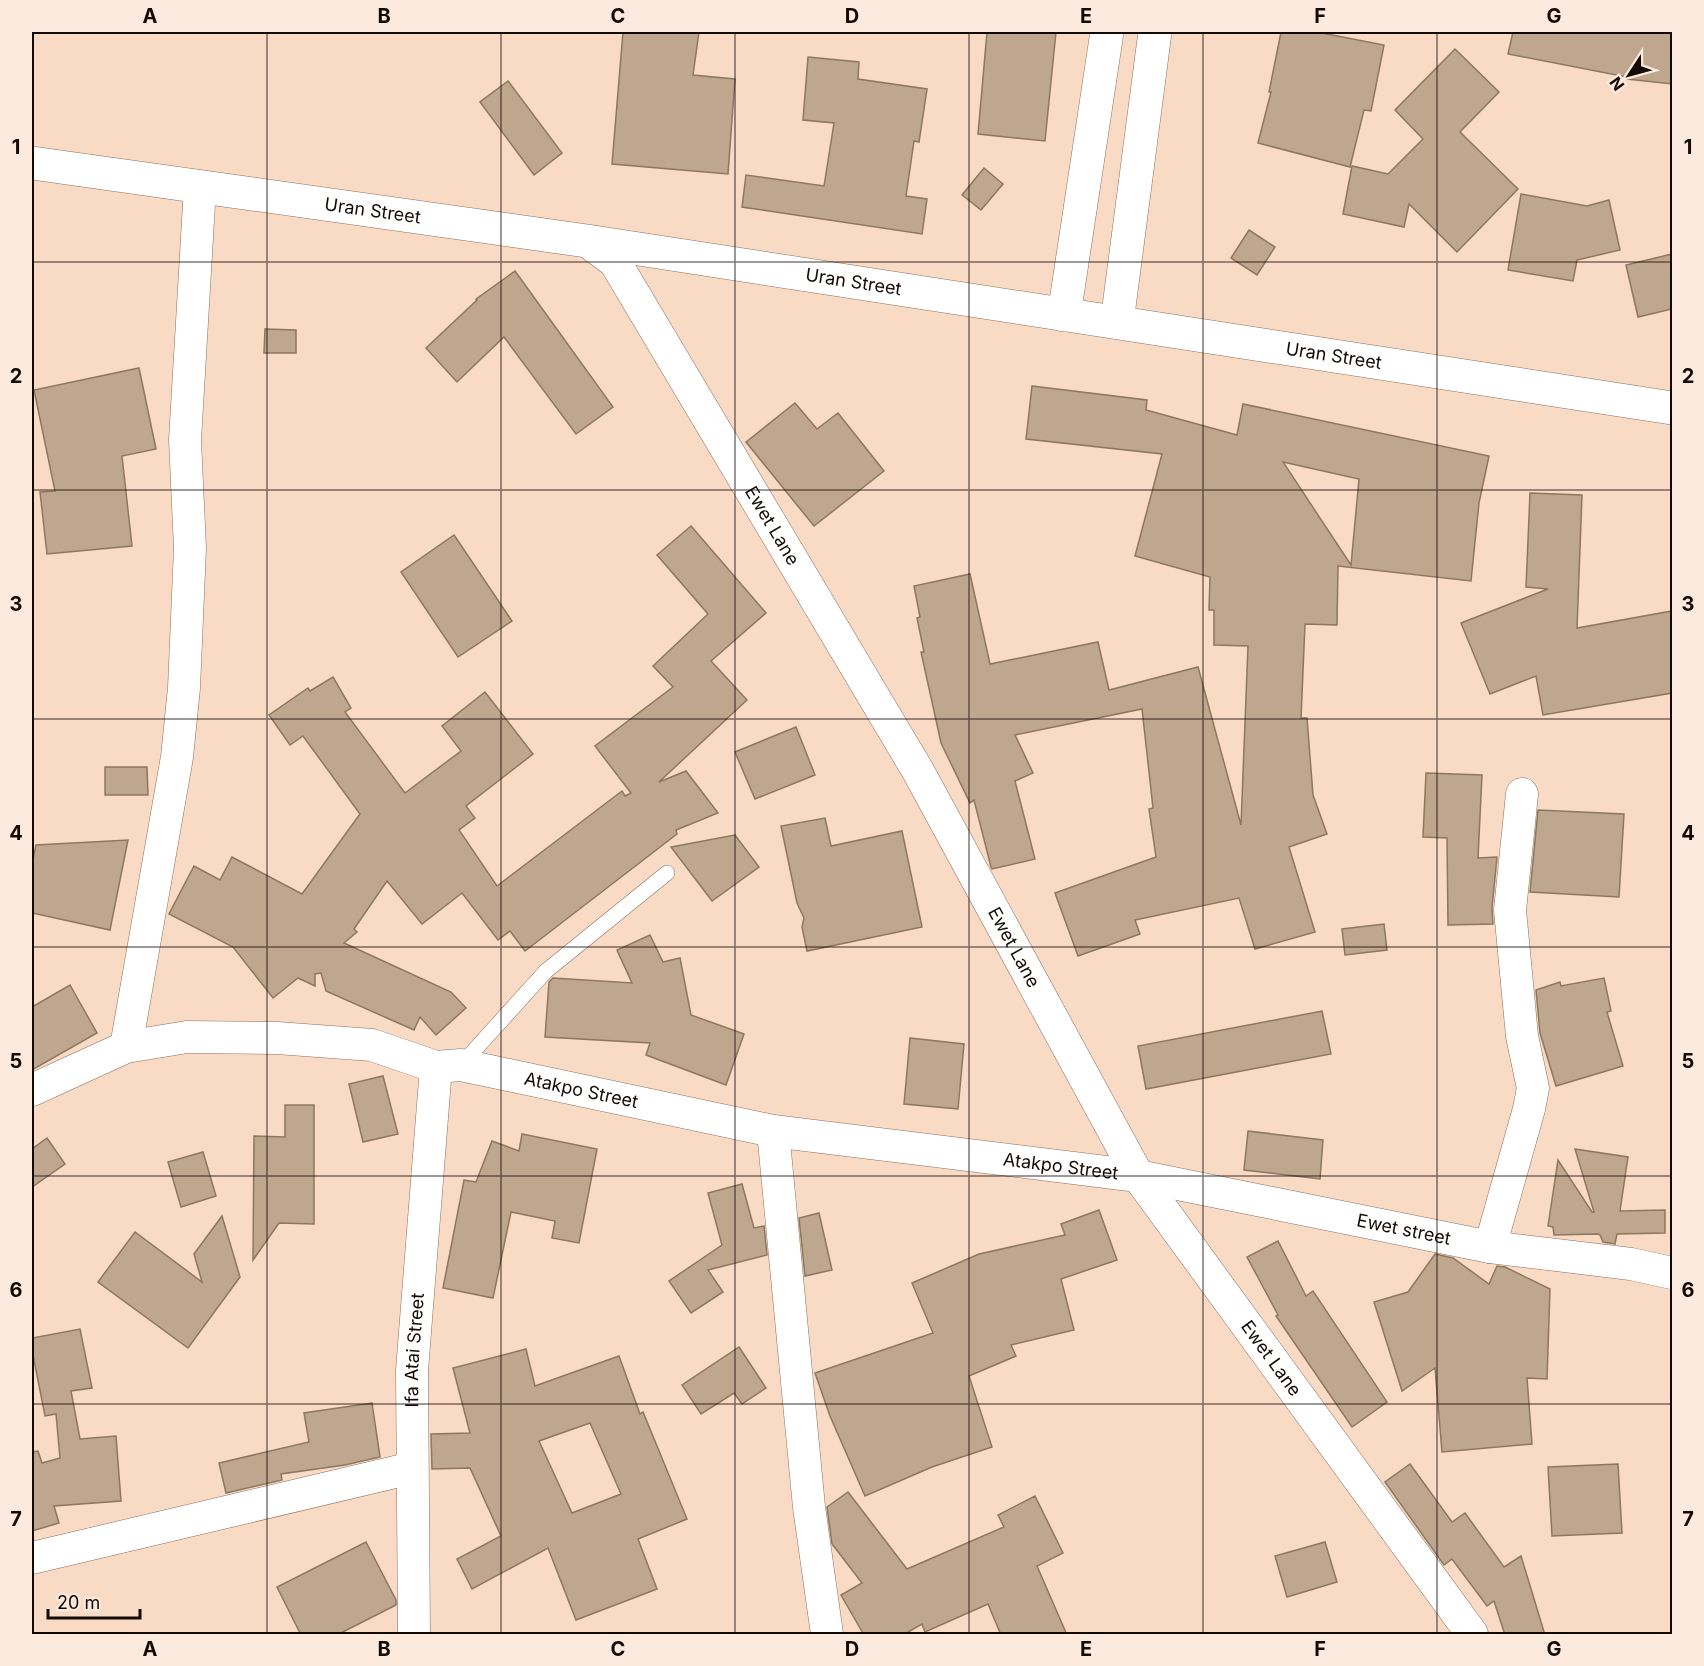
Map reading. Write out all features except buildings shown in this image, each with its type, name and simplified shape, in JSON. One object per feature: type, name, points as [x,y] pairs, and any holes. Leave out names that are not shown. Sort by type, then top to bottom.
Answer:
[{"type":"street","points":[[1064,315],[1107,32]]},
{"type":"street","points":[[1117,322],[1155,32]]},
{"type":"street","name":"Uran Street","points":[[32,163],[587,241],[1672,408]]},
{"type":"street","points":[[126,1047],[177,757],[184,688],[190,549],[185,440],[200,187]]},
{"type":"street","name":"Ewet Lane","points":[[587,241],[615,262],[912,761],[1138,1176],[1472,1635]]},
{"type":"street","points":[[1490,1247],[1533,1088],[1522,1035],[1510,910],[1522,794]]},
{"type":"street","name":"Atakpo Street","points":[[32,1090],[126,1047],[187,1037],[276,1038],[372,1045],[448,1066],[773,1131],[1138,1176]]},
{"type":"street","name":"Ifa Atai Street","points":[[414,1635],[412,1370],[448,1066]]},
{"type":"street","points":[[773,1131],[810,1507],[827,1635]]},
{"type":"street","name":"Ewet street","points":[[1138,1176],[1490,1247],[1631,1264],[1672,1273]]},
{"type":"street","points":[[32,1558],[412,1468]]},
{"type":"lane","points":[[448,1066],[546,971],[667,873]]}]
